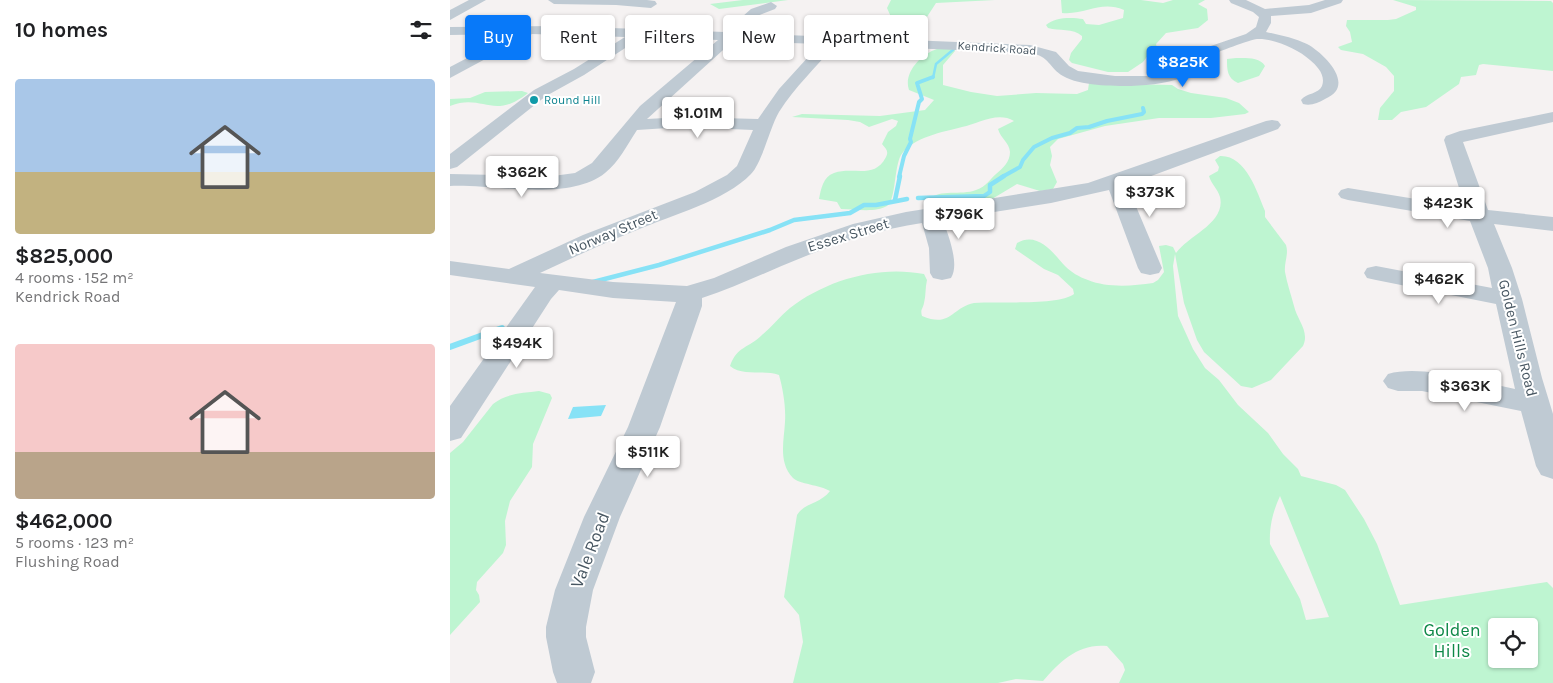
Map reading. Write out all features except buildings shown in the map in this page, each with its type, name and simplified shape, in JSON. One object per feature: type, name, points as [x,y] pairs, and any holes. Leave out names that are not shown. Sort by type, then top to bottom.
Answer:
[{"type":"street","points":[[450,16],[460,8],[480,0]]},
{"type":"street","points":[[554,0],[617,1],[651,4]]},
{"type":"street","points":[[1235,0],[1263,13],[1311,9],[1337,0]]},
{"type":"street","points":[[750,15],[771,6]]},
{"type":"street","points":[[1263,13],[1266,19],[1265,23],[1255,35],[1297,45],[1312,54],[1323,64],[1330,78],[1330,86],[1324,94],[1310,100]]},
{"type":"street","name":"Kendrick Road","points":[[531,30],[625,33]]},
{"type":"street","name":"Kendrick Road","points":[[450,32],[465,32]]},
{"type":"street","name":"Kendrick Road","points":[[928,44],[1030,49],[1052,56],[1062,70],[1074,75],[1093,79],[1131,80],[1176,75],[1191,68],[1206,53],[1255,35]]},
{"type":"street","points":[[450,180],[487,178],[548,182],[578,179],[586,176],[599,167],[614,152],[632,125],[664,92],[723,42]]},
{"type":"street","points":[[450,163],[540,92],[580,72],[625,43]]},
{"type":"street","points":[[450,73],[475,60]]},
{"type":"street","name":"Norway Street","points":[[515,275],[608,232],[713,191],[734,179],[744,170],[770,112],[814,60]]},
{"type":"street","name":"Golden Hills Road","points":[[1553,117],[1460,136],[1454,139],[1466,179],[1493,246],[1509,299],[1534,403],[1553,466]]},
{"type":"street","points":[[632,125],[683,122],[764,125]]},
{"type":"street","name":"Essex Street","points":[[450,268],[641,293],[689,294],[723,283],[779,257],[834,238],[891,222],[1051,197],[1116,182],[1182,156],[1272,125]]},
{"type":"street","points":[[1116,182],[1150,268]]},
{"type":"street","points":[[1348,194],[1480,216],[1553,224]]},
{"type":"street","points":[[931,215],[941,248],[942,273]]},
{"type":"street","points":[[1376,273],[1509,299]]},
{"type":"street","points":[[450,430],[541,295],[552,282]]},
{"type":"street","name":"Vale Road","points":[[574,672],[566,637],[566,626],[574,590],[602,517],[644,427],[688,306],[689,294]]},
{"type":"street","points":[[1398,381],[1422,382],[1534,403]]},
{"type":"green space","points":[[743,0],[788,0],[719,9],[710,4]]},
{"type":"green space","points":[[891,0],[995,0],[936,3],[928,15],[890,15],[887,8]]},
{"type":"green space","points":[[1061,0],[1141,0],[1163,3],[1173,0],[1205,0],[1198,4],[1207,9],[1208,20],[1198,28],[1166,33],[1156,44],[1157,48],[1152,50],[1143,62],[1128,72],[1108,72],[1072,63],[1069,60],[1071,53],[1082,39],[1082,36],[1070,31],[1048,28],[1046,25],[1054,20],[1068,18],[1083,19],[1086,24],[1099,25],[1123,18],[1124,10],[1115,7],[1100,7],[1079,12],[1062,13]]},
{"type":"green space","points":[[1393,0],[1551,1],[1553,3],[1553,71],[1479,65],[1476,75],[1461,77],[1459,84],[1426,107],[1401,112],[1392,120],[1378,120],[1380,108],[1394,91],[1394,76],[1386,67],[1363,54],[1341,50],[1338,47],[1352,42],[1350,32],[1346,26],[1347,20],[1396,19],[1416,10],[1416,7]]},
{"type":"green space","points":[[937,49],[954,49],[955,51],[943,65],[943,85],[971,92],[997,96],[1036,93],[1077,94],[1088,90],[1089,83],[1172,85],[1191,93],[1226,98],[1239,103],[1249,112],[1211,118],[1159,118],[1105,126],[1058,139],[1050,147],[1052,156],[1050,165],[1057,182],[1053,189],[1040,191],[1017,184],[992,199],[939,207],[928,206],[928,200],[938,194],[970,192],[983,187],[1006,164],[1010,152],[1007,143],[998,129],[1014,121],[1001,117],[988,119],[929,136],[906,149],[899,160],[892,197],[887,206],[871,210],[841,209],[837,202],[819,199],[823,184],[830,175],[841,171],[870,170],[881,164],[887,153],[882,144],[888,132],[896,126],[898,121],[892,119],[869,127],[860,122],[848,120],[792,117],[802,114],[880,116],[925,110],[934,100],[909,90],[908,84],[911,71],[915,65],[920,60],[928,60],[928,54]]},
{"type":"green space","points":[[1236,58],[1260,61],[1265,66],[1259,76],[1238,83],[1232,79],[1227,67],[1227,59]]},
{"type":"green space","points":[[522,91],[528,93],[506,105],[497,106],[471,102],[450,106],[450,99],[470,98],[485,92]]},
{"type":"green space","name":"Golden Hills","points":[[1220,156],[1229,157],[1244,168],[1258,194],[1265,211],[1265,217],[1286,245],[1285,272],[1296,311],[1304,330],[1305,341],[1303,346],[1271,380],[1252,388],[1241,386],[1204,352],[1197,340],[1184,303],[1175,254],[1173,266],[1178,316],[1193,349],[1205,368],[1219,380],[1238,405],[1268,433],[1283,454],[1298,469],[1301,476],[1336,485],[1345,490],[1364,519],[1377,544],[1400,605],[1547,582],[1553,588],[1553,683],[1119,683],[1125,670],[1123,664],[1107,646],[1097,646],[1079,650],[1063,660],[1043,681],[1016,679],[998,683],[793,683],[803,642],[799,615],[784,597],[797,515],[804,508],[822,499],[830,491],[796,480],[788,472],[783,451],[785,410],[779,375],[735,369],[730,366],[736,355],[769,329],[786,311],[804,298],[836,283],[871,273],[907,272],[924,274],[927,280],[925,300],[921,314],[922,316],[939,320],[950,316],[966,305],[974,303],[1042,302],[1066,298],[1074,294],[1073,289],[1058,275],[1044,269],[1015,249],[1017,243],[1025,240],[1032,240],[1044,245],[1073,272],[1095,283],[1120,286],[1153,283],[1164,272],[1159,246],[1173,247],[1176,253],[1205,228],[1217,214],[1220,206],[1220,197],[1209,176],[1218,171],[1219,167],[1215,160]],"holes":[[[1280,496],[1329,617],[1306,620],[1300,599],[1270,544],[1272,519]]]},
{"type":"green space","points":[[539,391],[550,394],[552,398],[533,444],[532,467],[510,501],[505,521],[506,545],[503,553],[477,582],[476,590],[480,602],[450,635],[450,453],[463,442],[498,400],[521,393]]},
{"type":"water","points":[[606,405],[601,416],[568,419],[573,407]]},
{"type":"waterway","points":[[933,78],[936,64],[954,49]]},
{"type":"waterway","points":[[899,177],[904,156],[911,142],[910,139],[919,102],[922,99],[917,83],[933,77]]},
{"type":"waterway","points":[[1002,177],[1020,167],[1023,160],[1034,147],[1052,138],[1070,133],[1077,128],[1089,127],[1107,121],[1142,114],[1144,112],[1143,108]]},
{"type":"waterway","points":[[895,200],[900,176]]},
{"type":"waterway","points":[[918,198],[984,196],[990,192],[990,185],[1004,176]]},
{"type":"waterway","points":[[593,282],[659,265],[770,230],[794,220],[850,213],[864,205],[876,205],[907,199]]},
{"type":"waterway","points":[[450,347],[502,328]]},
{"type":"place","name":"Round Hill","points":[[534,100]]}]
